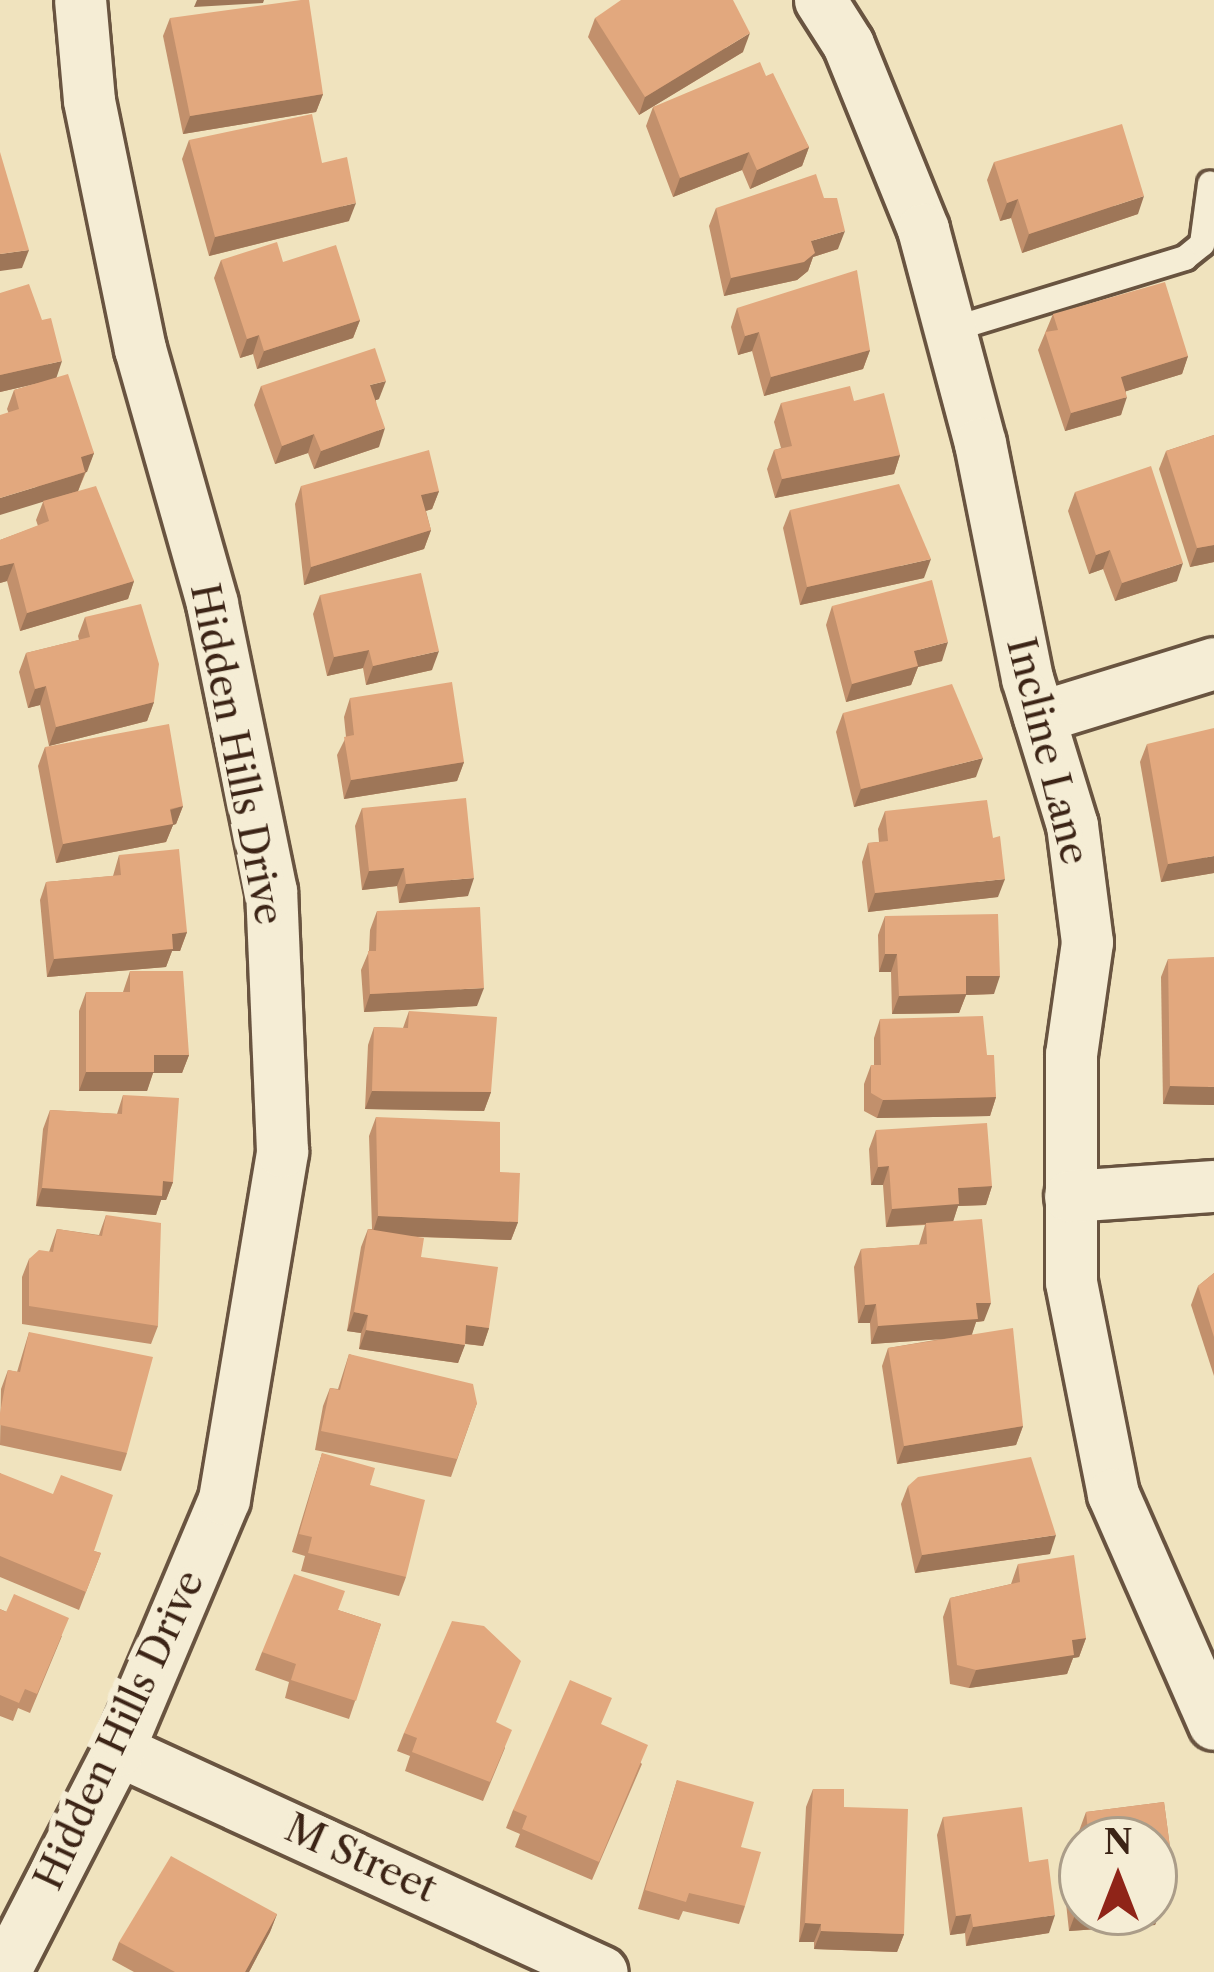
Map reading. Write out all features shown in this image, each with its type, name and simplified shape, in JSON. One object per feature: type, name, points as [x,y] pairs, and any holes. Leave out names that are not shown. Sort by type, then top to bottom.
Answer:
[{"type":"street","name":"Hidden Hills Drive","points":[[4,1972],[118,1750],[224,1499],[282,1151],[271,890],[212,603],[140,349],[89,100],[80,0]]},
{"type":"street","name":"Incline Lane","points":[[820,0],[848,44],[923,229],[1040,717],[1072,825],[1088,942],[1071,1054],[1071,1282],[1113,1494],[1214,1724]]},
{"type":"street","points":[[1040,717],[1214,663]]},
{"type":"street","points":[[1070,1196],[1214,1186]]},
{"type":"street","name":"M Street","points":[[118,1750],[602,1972]]},
{"type":"lane","points":[[950,330],[1185,258],[1202,244],[1210,184]]},
{"type":"building","points":[[309,0],[323,94],[190,116],[170,18]]},
{"type":"building","points":[[621,0],[733,0],[750,33],[645,97],[595,18]]},
{"type":"building","points":[[760,62],[766,76],[773,73],[809,147],[757,170],[749,152],[680,178],[653,107]]},
{"type":"building","points":[[312,114],[322,163],[347,157],[356,203],[215,237],[189,140]]},
{"type":"building","points":[[1122,124],[1144,196],[1029,234],[1018,199],[1007,203],[994,162]]},
{"type":"building","points":[[0,152],[29,250],[0,254]]},
{"type":"building","points":[[816,174],[824,198],[837,198],[845,231],[811,241],[815,253],[804,262],[731,278],[716,208]]},
{"type":"building","points":[[277,242],[283,262],[336,245],[360,320],[264,351],[259,335],[247,339],[221,260]]},
{"type":"building","points":[[857,270],[870,350],[771,377],[759,332],[745,336],[737,308]]},
{"type":"building","points":[[1165,282],[1188,356],[1121,377],[1127,397],[1071,413],[1045,332],[1058,330],[1053,314]]},
{"type":"building","points":[[29,284],[42,320],[51,318],[62,361],[0,375],[0,293]]},
{"type":"building","points":[[375,348],[386,381],[370,385],[385,428],[321,451],[314,434],[282,446],[261,386]]},
{"type":"building","points":[[68,374],[94,453],[81,457],[85,472],[0,498],[0,415],[19,409],[14,390]]},
{"type":"building","points":[[850,386],[854,401],[884,393],[900,455],[782,479],[774,450],[792,446],[781,403]]},
{"type":"building","points":[[1214,435],[1214,545],[1197,548],[1166,451]]},
{"type":"building","points":[[429,450],[439,491],[421,495],[431,530],[311,567],[301,486]]},
{"type":"building","points":[[1151,466],[1183,563],[1122,583],[1110,550],[1096,555],[1075,492]]},
{"type":"building","points":[[899,484],[931,559],[807,587],[790,510]]},
{"type":"building","points":[[96,486],[134,581],[27,613],[14,563],[0,566],[0,540],[49,521],[43,501]]},
{"type":"building","points":[[421,573],[439,651],[373,666],[369,650],[334,657],[320,595]]},
{"type":"building","points":[[932,580],[948,642],[914,651],[918,666],[852,684],[832,606]]},
{"type":"building","points":[[141,604],[159,664],[154,702],[56,727],[46,686],[35,689],[26,653],[90,637],[85,617]]},
{"type":"building","points":[[452,682],[464,762],[351,780],[344,737],[354,735],[350,698]]},
{"type":"building","points":[[952,684],[983,758],[861,789],[843,713]]},
{"type":"building","points":[[169,724],[183,806],[170,809],[173,824],[63,844],[45,747]]},
{"type":"building","points":[[1214,728],[1214,856],[1168,864],[1147,744]]},
{"type":"building","points":[[466,798],[474,878],[406,884],[404,868],[369,871],[362,808]]},
{"type":"building","points":[[987,800],[993,838],[1000,836],[1005,879],[875,893],[868,843],[888,841],[885,811]]},
{"type":"building","points":[[179,849],[187,932],[172,934],[173,949],[54,959],[46,882],[121,875],[119,855]]},
{"type":"building","points":[[480,907],[484,988],[370,994],[368,951],[376,951],[377,911]]},
{"type":"building","points":[[998,914],[1000,976],[966,976],[966,994],[899,996],[897,954],[885,954],[885,916]]},
{"type":"building","points":[[1214,957],[1214,1087],[1170,1086],[1168,959]]},
{"type":"building","points":[[130,971],[183,971],[189,1055],[154,1055],[154,1072],[86,1072],[86,992],[130,992]]},
{"type":"building","points":[[409,1011],[497,1017],[491,1092],[372,1091],[374,1027],[408,1028]]},
{"type":"building","points":[[983,1016],[987,1055],[994,1055],[996,1097],[883,1100],[871,1093],[871,1065],[881,1065],[880,1019]]},
{"type":"building","points":[[123,1095],[179,1098],[173,1182],[163,1181],[162,1196],[42,1188],[50,1110],[122,1114]]},
{"type":"building","points":[[376,1117],[500,1122],[500,1172],[520,1173],[518,1222],[378,1216]]},
{"type":"building","points":[[987,1123],[992,1186],[958,1188],[959,1204],[892,1209],[889,1166],[878,1167],[876,1130]]},
{"type":"building","points":[[106,1215],[161,1223],[158,1326],[29,1306],[29,1259],[39,1250],[53,1252],[57,1229],[102,1236]]},
{"type":"building","points":[[982,1219],[991,1303],[976,1303],[978,1319],[878,1326],[876,1304],[865,1305],[861,1249],[927,1244],[926,1223]]},
{"type":"building","points":[[368,1229],[424,1238],[421,1257],[498,1267],[489,1328],[466,1325],[465,1345],[366,1330],[368,1315],[354,1312]]},
{"type":"building","points":[[1214,1273],[1214,1337],[1198,1286]]},
{"type":"building","points":[[1013,1328],[1023,1426],[904,1446],[888,1348]]},
{"type":"building","points":[[29,1332],[153,1357],[127,1453],[0,1425],[8,1370],[20,1372]]},
{"type":"building","points":[[349,1354],[473,1384],[477,1403],[457,1459],[321,1431],[330,1388],[340,1390]]},
{"type":"building","points":[[322,1453],[375,1468],[370,1485],[425,1500],[406,1577],[308,1553],[312,1537],[299,1534]]},
{"type":"building","points":[[1031,1457],[1056,1535],[922,1555],[908,1486],[918,1477]]},
{"type":"building","points":[[0,1473],[53,1494],[61,1475],[113,1495],[94,1551],[101,1553],[86,1592],[0,1556]]},
{"type":"building","points":[[1074,1555],[1086,1638],[1072,1640],[1074,1655],[976,1670],[957,1665],[950,1598],[1020,1582],[1018,1564]]},
{"type":"building","points":[[294,1574],[345,1591],[338,1610],[381,1624],[356,1701],[291,1680],[296,1664],[262,1652]]},
{"type":"building","points":[[14,1594],[69,1618],[37,1694],[25,1689],[19,1703],[0,1695],[0,1609],[6,1612]]},
{"type":"building","points":[[452,1621],[484,1626],[521,1661],[496,1722],[512,1730],[490,1782],[412,1752],[417,1738],[404,1733]]},
{"type":"building","points":[[570,1680],[612,1698],[601,1724],[648,1745],[599,1862],[522,1829],[527,1816],[513,1810]]},
{"type":"building","points":[[677,1780],[754,1802],[741,1847],[761,1852],[745,1906],[689,1893],[686,1902],[645,1890]]},
{"type":"building","points":[[813,1789],[844,1789],[844,1807],[908,1809],[904,1934],[821,1931],[821,1924],[805,1923]]},
{"type":"building","points":[[1164,1802],[1166,1816],[1086,1816],[1086,1812]]},
{"type":"building","points":[[1022,1807],[1029,1862],[1048,1859],[1055,1915],[973,1927],[971,1914],[956,1916],[943,1817]]},
{"type":"building","points":[[171,1856],[277,1914],[245,1972],[175,1972],[119,1942]]}]
